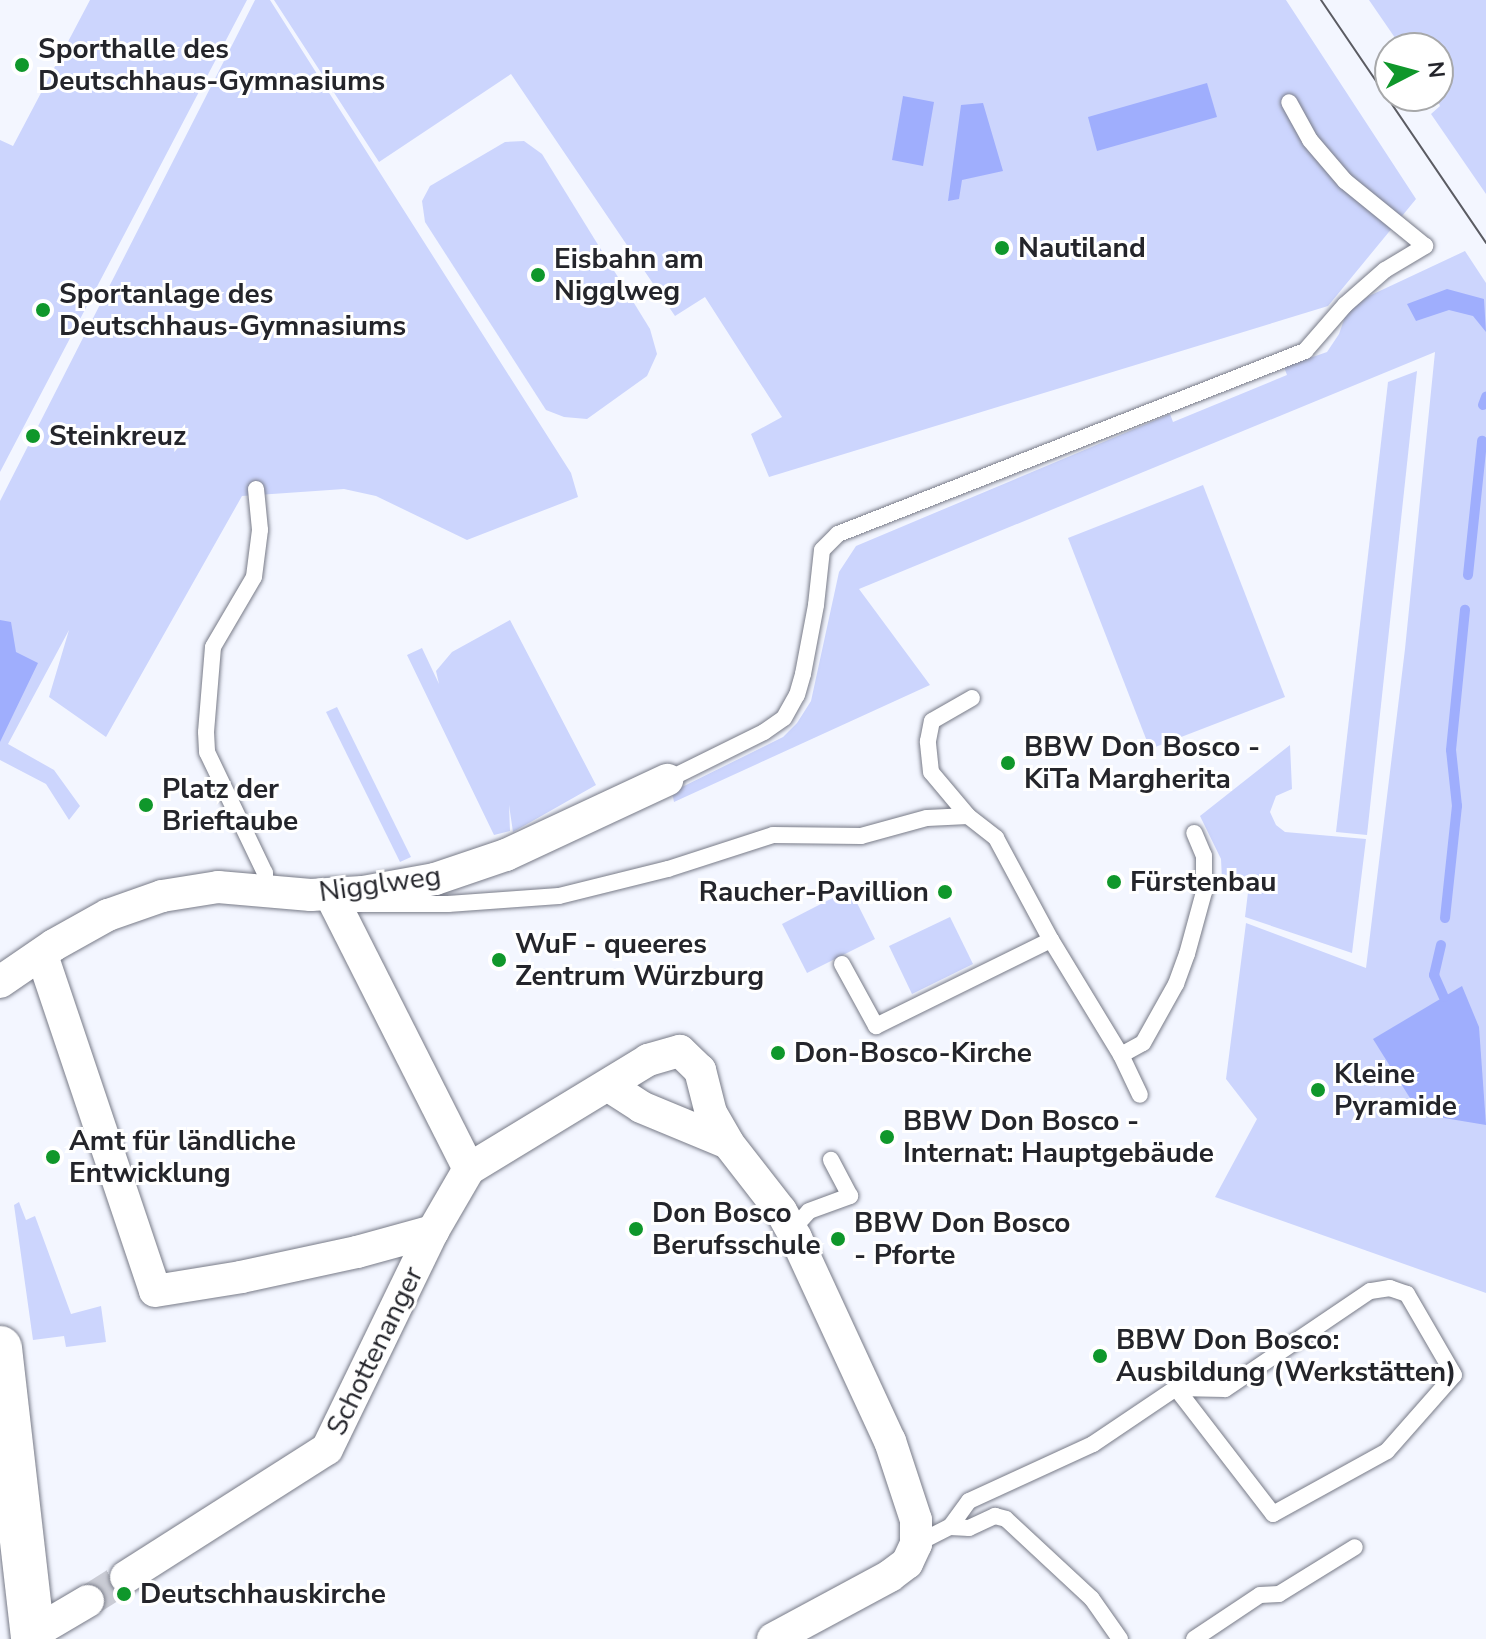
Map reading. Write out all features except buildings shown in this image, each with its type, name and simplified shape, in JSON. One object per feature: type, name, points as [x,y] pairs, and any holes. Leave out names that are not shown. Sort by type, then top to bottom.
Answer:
[{"type":"street","name":"Nigglweg","points":[[0,982],[108,915],[162,896],[265,881],[330,894],[402,886],[667,780]]},
{"type":"street","points":[[330,894],[469,1169]]},
{"type":"street","points":[[42,955],[155,1291],[343,1256],[433,1231]]},
{"type":"street","name":"Schottenanger","points":[[126,1577],[327,1449],[433,1231],[469,1169],[648,1060],[680,1051],[700,1070],[711,1113],[728,1143],[792,1230],[890,1441],[916,1520],[916,1544]]},
{"type":"street","points":[[609,1086],[641,1107],[728,1143]]},
{"type":"street","points":[[0,1348],[33,1636],[88,1601]]},
{"type":"street","points":[[786,1636],[890,1576],[907,1563],[916,1544]]},
{"type":"lane","points":[[667,780],[764,732],[784,718],[797,695],[803,674],[822,550],[838,534],[1305,351],[1345,305],[1375,279],[1425,246],[1345,181],[1310,140],[1289,102]]},
{"type":"lane","points":[[256,489],[260,530],[254,577],[213,647],[207,752],[265,881]]},
{"type":"lane","points":[[972,698],[932,721],[928,741],[931,772],[968,816],[996,838],[1051,940],[1121,1055],[1140,1095]]},
{"type":"lane","points":[[330,894],[363,906],[559,896],[668,869],[773,835],[861,836],[927,818],[968,816]]},
{"type":"lane","points":[[1121,1055],[1143,1043],[1176,984],[1187,954],[1204,892],[1204,856],[1194,833]]},
{"type":"lane","points":[[842,964],[876,1026],[1051,940]]},
{"type":"lane","points":[[792,1230],[809,1211],[850,1196],[831,1160]]},
{"type":"lane","points":[[916,1544],[950,1527],[969,1501],[1093,1444],[1176,1388],[1225,1389],[1370,1291],[1390,1288],[1407,1294],[1454,1375],[1387,1451],[1273,1514],[1176,1388]]},
{"type":"lane","points":[[950,1527],[969,1528],[995,1516],[1006,1519],[1092,1599],[1120,1639]]},
{"type":"lane","points":[[1194,1639],[1260,1595],[1279,1594],[1355,1547]]},
{"type":"shaded area","name":"Sportanlage des Deutschhaus-Gymnasiums","points":[[90,0],[247,0],[0,472],[0,140],[13,146]]},
{"type":"shaded area","points":[[255,0],[270,0],[571,473],[578,497],[467,540],[376,496],[344,489],[242,496],[106,737],[49,697],[69,630],[8,744],[54,770],[80,806],[69,820],[46,784],[0,760],[0,501]]},
{"type":"shaded area","name":"Nautiland","points":[[274,0],[1286,0],[1416,199],[1328,306],[769,477],[751,434],[782,417],[705,297],[675,316],[511,74],[379,162]]},
{"type":"shaded area","points":[[1369,0],[1486,0],[1486,194],[1431,114],[1454,112],[1454,32],[1391,32]]},
{"type":"shaded area","name":"Eisbahn am Nigglweg","points":[[524,141],[542,154],[650,329],[657,354],[647,376],[587,419],[564,417],[546,410],[425,222],[422,201],[430,186],[505,142]]},
{"type":"shaded area","points":[[1465,251],[1486,283],[1486,1293],[1215,1197],[1257,1119],[1226,1079],[1246,923],[1366,968],[1405,649],[1435,352],[859,589],[930,685],[674,802],[672,792],[783,737],[797,723],[811,701],[839,572],[856,546],[1170,414],[1173,422],[1287,375],[1284,367],[1327,352],[1339,334],[1347,311],[1369,296]]},
{"type":"shaded area","points":[[1417,371],[1367,835],[1336,832],[1388,382]]},
{"type":"shaded area","points":[[1203,485],[1285,697],[1150,749],[1068,538]]},
{"type":"shaded area","points":[[510,620],[596,785],[513,832],[509,805],[510,831],[494,835],[407,655],[422,648],[439,684],[436,671],[452,652]]},
{"type":"shaded area","points":[[337,707],[411,857],[400,862],[326,712]]},
{"type":"shaded area","points":[[1290,745],[1292,789],[1276,796],[1270,812],[1276,825],[1285,832],[1366,839],[1352,953],[1245,917],[1249,884],[1222,880],[1221,859],[1200,816]]},
{"type":"shaded area","points":[[850,889],[875,939],[807,973],[782,924]]},
{"type":"shaded area","points":[[950,917],[973,964],[912,994],[889,946]]},
{"type":"shaded area","points":[[19,1202],[26,1220],[35,1216],[71,1314],[101,1306],[106,1342],[66,1347],[64,1336],[33,1340],[14,1205]]},
{"type":"water","points":[[1207,83],[1217,117],[1097,151],[1088,117]]},
{"type":"water","points":[[903,96],[934,102],[923,166],[892,160]]},
{"type":"water","points":[[983,103],[1003,171],[962,180],[959,199],[948,201],[961,105]]},
{"type":"water","points":[[1447,289],[1484,299],[1486,332],[1473,316],[1449,310],[1416,321],[1407,304]]},
{"type":"water","points":[[0,620],[11,622],[16,652],[38,663],[0,742]]},
{"type":"water","points":[[1462,986],[1479,1027],[1486,1125],[1420,1114],[1373,1039]]},
{"type":"waterway","points":[[1483,405],[1486,397]]},
{"type":"waterway","points":[[1468,575],[1482,441]]},
{"type":"waterway","points":[[1445,918],[1457,806],[1451,750],[1465,610]]},
{"type":"waterway","points":[[1441,945],[1434,975],[1444,997]]},
{"type":"tunnel","points":[[88,1601],[126,1577]]},
{"type":"tram line","points":[[1321,0],[1486,243]]},
{"type":"place","name":"Sporthalle des Deutschhaus-Gymnasiums","points":[[22,65]]},
{"type":"place","name":"Nautiland","points":[[1002,248]]},
{"type":"place","name":"Eisbahn am Nigglweg","points":[[538,275]]},
{"type":"place","name":"Sportanlage des Deutschhaus-Gymnasiums","points":[[43,310]]},
{"type":"place","name":"Steinkreuz","points":[[33,436]]},
{"type":"place","name":"BBW Don Bosco - KiTa Margherita","points":[[1008,763]]},
{"type":"place","name":"Platz der Brieftaube","points":[[146,805]]},
{"type":"place","name":"Fürstenbau","points":[[1114,882]]},
{"type":"place","name":"Raucher-Pavillion","points":[[945,892]]},
{"type":"place","name":"WuF - queeres Zentrum Würzburg","points":[[499,960]]},
{"type":"place","name":"Don-Bosco-Kirche","points":[[778,1053]]},
{"type":"place","name":"Kleine Pyramide","points":[[1318,1090]]},
{"type":"place","name":"BBW Don Bosco - Internat: Hauptgebäude","points":[[887,1137]]},
{"type":"place","name":"Amt für ländliche Entwicklung","points":[[53,1157]]},
{"type":"place","name":"Don Bosco Berufsschule","points":[[636,1229]]},
{"type":"place","name":"BBW Don Bosco - Pforte","points":[[838,1239]]},
{"type":"place","name":"BBW Don Bosco: Ausbildung (Werkstätten)","points":[[1100,1356]]},
{"type":"place","name":"Deutschhauskirche","points":[[124,1594]]}]
